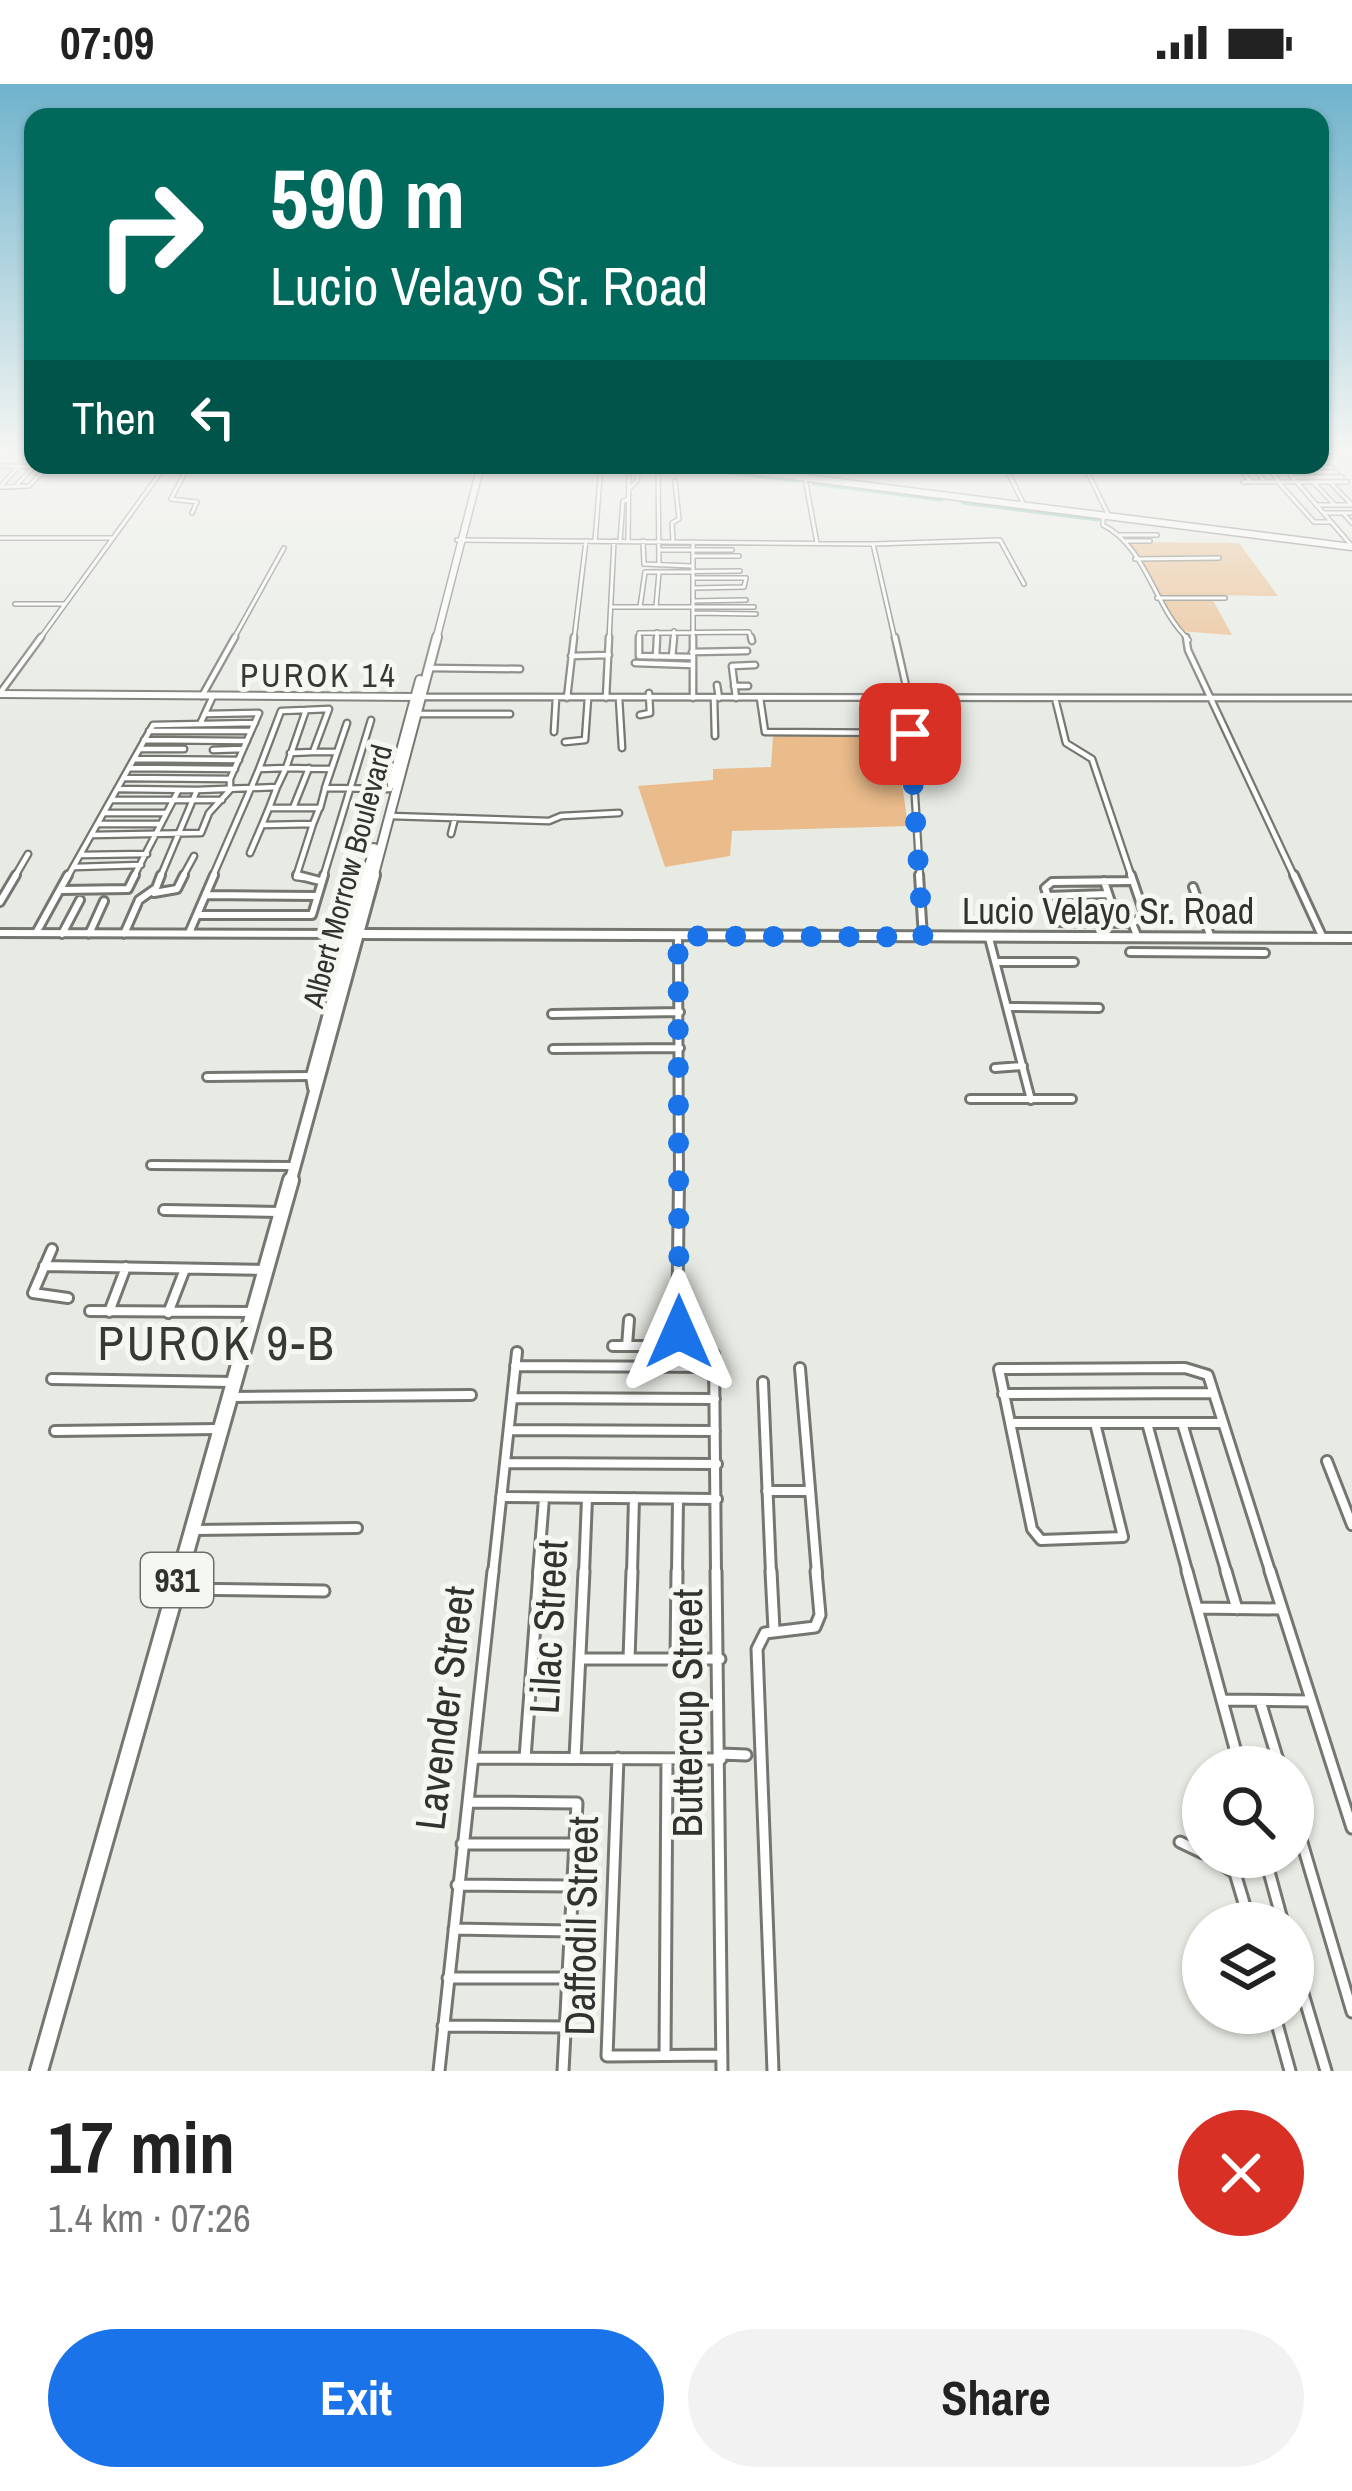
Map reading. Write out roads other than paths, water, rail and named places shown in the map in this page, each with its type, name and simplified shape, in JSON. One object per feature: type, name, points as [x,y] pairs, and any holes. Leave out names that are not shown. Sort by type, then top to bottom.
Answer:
[{"type":"highway","name":"Albert Morrow Boulevard","points":[[357,934],[459,545]]},
{"type":"highway","name":"Albert Morrow Boulevard","points":[[39,2071],[313,1082],[322,1077],[390,789],[459,545]]},
{"type":"main road","points":[[0,694],[419,697]]},
{"type":"main road","name":"Lucio Velayo Sr. Road","points":[[357,934],[1352,938]]},
{"type":"street","points":[[0,694],[108,545]]},
{"type":"street","points":[[567,698],[586,545]]},
{"type":"street","points":[[606,698],[617,545]]},
{"type":"street","points":[[644,545],[642,563],[746,578],[747,584],[693,588]]},
{"type":"street","points":[[656,607],[660,545]]},
{"type":"street","points":[[693,545],[693,698]]},
{"type":"street","points":[[873,545],[909,699],[923,937]]},
{"type":"street","points":[[1005,545],[1024,584]]},
{"type":"street","points":[[1126,545],[1175,629],[1189,639],[1188,650],[1323,938]]},
{"type":"street","points":[[202,696],[284,548]]},
{"type":"street","points":[[660,550],[739,556]]},
{"type":"street","points":[[693,553],[732,550]]},
{"type":"street","points":[[1135,559],[1219,558]]},
{"type":"street","points":[[640,607],[644,573],[659,568]]},
{"type":"street","points":[[692,572],[740,571]]},
{"type":"street","points":[[1157,598],[1225,598]]},
{"type":"street","points":[[693,607],[746,600]]},
{"type":"street","points":[[15,604],[64,604]]},
{"type":"street","points":[[611,607],[755,611]]},
{"type":"street","points":[[656,657],[657,632]]},
{"type":"street","points":[[672,657],[674,632]]},
{"type":"street","points":[[692,658],[638,655],[639,633],[749,632],[752,641]]},
{"type":"street","points":[[732,642],[733,651]]},
{"type":"street","points":[[635,663],[747,651]]},
{"type":"street","points":[[571,656],[617,654]]},
{"type":"street","points":[[736,698],[732,666],[755,665]]},
{"type":"street","points":[[430,668],[520,669]]},
{"type":"street","points":[[715,736],[717,685]]},
{"type":"street","points":[[734,686],[748,686]]},
{"type":"street","points":[[498,697],[500,687]]},
{"type":"street","points":[[201,722],[213,696]]},
{"type":"street","points":[[640,715],[650,713],[649,696]]},
{"type":"street","points":[[92,835],[201,833],[209,813],[230,790],[230,779],[265,697]]},
{"type":"street","points":[[314,752],[333,697]]},
{"type":"street","points":[[419,697],[1352,698]]},
{"type":"street","points":[[554,732],[556,698]]},
{"type":"street","points":[[565,742],[585,740],[588,698]]},
{"type":"street","points":[[619,698],[622,748]]},
{"type":"street","points":[[681,698],[682,710]]},
{"type":"street","points":[[760,698],[761,728],[768,733],[910,734]]},
{"type":"street","points":[[1054,698],[1066,743],[1092,759],[1145,916],[1132,923],[1057,922],[1050,908],[1045,885],[1052,882],[1130,881]]},
{"type":"street","points":[[189,934],[281,711],[329,709]]},
{"type":"street","points":[[250,853],[306,710]]},
{"type":"street","points":[[206,714],[259,713]]},
{"type":"street","points":[[418,714],[510,714]]},
{"type":"street","points":[[305,934],[371,720]]},
{"type":"street","points":[[36,933],[157,723],[255,723]]},
{"type":"street","points":[[320,881],[296,877],[347,723]]},
{"type":"street","points":[[149,731],[251,731]]},
{"type":"street","points":[[144,740],[247,741]]},
{"type":"street","points":[[140,748],[184,749]]},
{"type":"street","points":[[213,751],[243,749]]},
{"type":"street","points":[[290,753],[335,752]]},
{"type":"street","points":[[135,759],[239,760]]},
{"type":"street","points":[[130,768],[235,769]]},
{"type":"street","points":[[292,808],[309,768]]},
{"type":"street","points":[[259,769],[331,769]]},
{"type":"street","points":[[124,778],[230,779]]},
{"type":"street","points":[[118,789],[277,787]]},
{"type":"street","points":[[325,788],[390,789]]},
{"type":"street","points":[[363,822],[375,788]]},
{"type":"street","points":[[62,890],[126,890],[178,790]]},
{"type":"street","points":[[150,893],[197,790]]},
{"type":"street","points":[[112,800],[223,800]]},
{"type":"street","points":[[269,808],[320,808]]},
{"type":"street","points":[[104,813],[166,813]]},
{"type":"street","points":[[389,816],[549,821],[619,813]]},
{"type":"street","points":[[451,834],[455,818]]},
{"type":"street","points":[[98,824],[161,824]]},
{"type":"street","points":[[262,825],[313,824]]},
{"type":"street","points":[[0,902],[28,854]]},
{"type":"street","points":[[81,855],[147,854]]},
{"type":"street","points":[[124,934],[140,900],[150,893],[177,890],[194,856]]},
{"type":"street","points":[[75,867],[141,865]]},
{"type":"street","points":[[1104,881],[1118,923]]},
{"type":"street","points":[[1193,887],[1211,938]]},
{"type":"street","points":[[1047,896],[1108,894]]},
{"type":"street","points":[[206,895],[316,896]]},
{"type":"street","points":[[62,934],[80,900]]},
{"type":"street","points":[[88,934],[104,901]]},
{"type":"street","points":[[1050,908],[1112,908]]},
{"type":"street","points":[[198,915],[311,915]]},
{"type":"street","points":[[1132,923],[1138,938]]},
{"type":"street","name":"Lucio Velayo Sr. Road","points":[[0,933],[357,934]]},
{"type":"street","points":[[613,1346],[671,1344],[679,1332],[678,936]]},
{"type":"street","points":[[988,938],[1031,1100]]},
{"type":"street","points":[[1130,952],[1265,953],[1257,938]]},
{"type":"street","points":[[996,962],[1073,962]]},
{"type":"street","points":[[1007,1007],[1099,1008]]},
{"type":"street","points":[[552,1014],[680,1012]]},
{"type":"street","points":[[554,1049],[680,1048]]},
{"type":"street","points":[[995,1067],[1023,1066]]},
{"type":"street","points":[[207,1077],[313,1082]]},
{"type":"street","points":[[970,1099],[1072,1099]]},
{"type":"street","points":[[151,1165],[292,1166]]},
{"type":"street","points":[[164,1210],[279,1212]]},
{"type":"street","points":[[52,1249],[34,1295],[68,1298]]},
{"type":"street","points":[[44,1266],[263,1270]]},
{"type":"street","points":[[109,1312],[126,1267]]},
{"type":"street","points":[[168,1313],[185,1269]]},
{"type":"street","points":[[90,1311],[251,1312]]},
{"type":"street","points":[[627,1346],[629,1320]]},
{"type":"street","name":"Lavender Street","points":[[439,2071],[517,1352]]},
{"type":"street","name":"Buttercup Street","points":[[714,1354],[722,2071]]},
{"type":"street","points":[[515,1366],[715,1367]]},
{"type":"street","points":[[773,2071],[757,1649],[760,1637],[774,1630],[807,1629],[819,1622],[800,1368]]},
{"type":"street","points":[[1095,1423],[1123,1537],[1041,1540],[1035,1536],[999,1369],[1196,1368],[1208,1375],[1352,1828]]},
{"type":"street","points":[[52,1378],[230,1390],[471,1394]]},
{"type":"street","points":[[763,1382],[774,1630]]},
{"type":"street","points":[[1003,1394],[1214,1394]]},
{"type":"street","points":[[512,1398],[715,1399]]},
{"type":"street","points":[[1010,1423],[1223,1423]]},
{"type":"street","points":[[1147,1423],[1234,1746]]},
{"type":"street","points":[[1182,1423],[1238,1609]]},
{"type":"street","points":[[56,1431],[219,1429]]},
{"type":"street","points":[[509,1430],[716,1431]]},
{"type":"street","points":[[1327,1461],[1352,1526]]},
{"type":"street","points":[[505,1463],[717,1464]]},
{"type":"street","points":[[767,1491],[808,1491]]},
{"type":"street","points":[[501,1497],[717,1498]]},
{"type":"street","points":[[525,1758],[544,1498]]},
{"type":"street","name":"Lilac Street","points":[[575,1758],[587,1498]]},
{"type":"street","points":[[629,1659],[634,1498]]},
{"type":"street","points":[[676,1659],[678,1499]]},
{"type":"street","points":[[190,1530],[357,1528]]},
{"type":"street","points":[[175,1588],[324,1591]]},
{"type":"street","points":[[1197,1608],[1281,1609]]},
{"type":"street","points":[[580,1659],[721,1659]]},
{"type":"street","points":[[1222,1700],[1311,1701]]},
{"type":"street","points":[[1260,1701],[1274,1746]]},
{"type":"street","points":[[475,1758],[746,1755]]},
{"type":"street","name":"Daffodil Street","points":[[619,1758],[608,2056],[722,2055]]},
{"type":"street","points":[[664,2055],[667,1759]]},
{"type":"street","points":[[470,1802],[577,1803],[563,2071]]},
{"type":"street","points":[[462,1844],[575,1844]]},
{"type":"street","points":[[1312,1878],[1352,2012]]},
{"type":"street","points":[[457,1886],[573,1886]]},
{"type":"street","points":[[453,1929],[571,1931]]},
{"type":"street","points":[[448,1978],[568,1978]]},
{"type":"street","points":[[443,2026],[566,2027]]},
{"type":"street","points":[[1314,2031],[1326,2071]]},
{"type":"street","points":[[1280,2034],[1290,2071]]},
{"type":"district","name":"PUROK 14","points":[[319,675]]},
{"type":"district","name":"PUROK 9-B","points":[[217,1342]]}]
